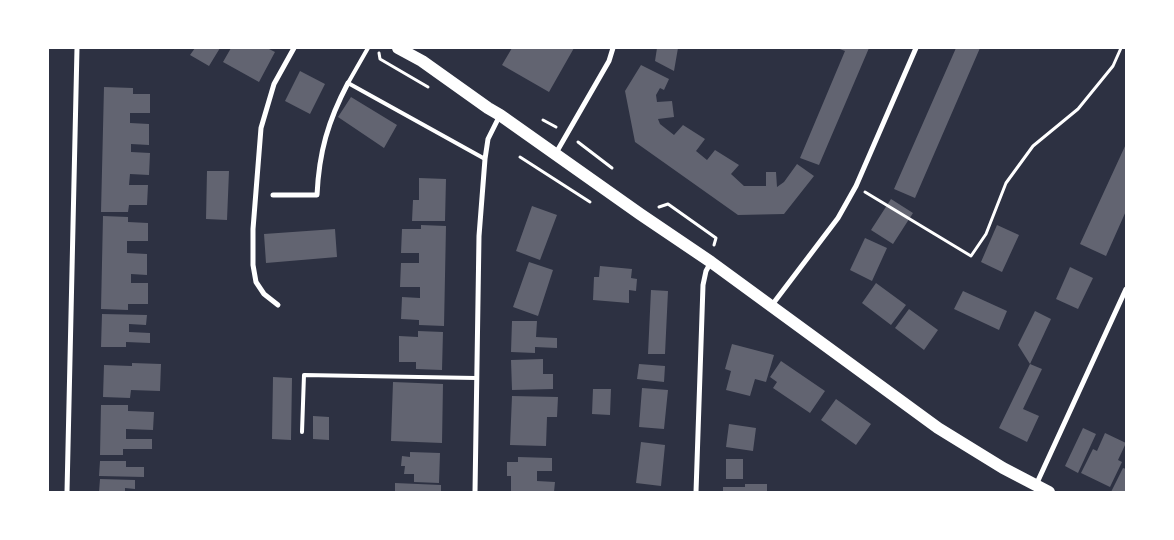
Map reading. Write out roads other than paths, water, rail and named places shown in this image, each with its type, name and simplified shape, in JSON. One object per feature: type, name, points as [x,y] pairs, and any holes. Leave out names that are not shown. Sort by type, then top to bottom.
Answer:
[{"type":"main road","points":[[405,49],[772,305],[938,428],[1004,468],[1049,492]]},
{"type":"street","points":[[68,492],[77,48]]},
{"type":"street","points":[[278,305],[264,294],[256,282],[253,266],[253,229],[261,128],[274,84],[294,48]]},
{"type":"street","points":[[556,154],[609,61],[613,48]]},
{"type":"street","points":[[772,305],[838,218],[856,186],[916,48]]},
{"type":"street","points":[[273,195],[317,195],[318,171],[326,135],[337,104],[348,83]]},
{"type":"street","points":[[475,492],[478,236],[488,140],[500,115]]},
{"type":"street","points":[[696,492],[703,286],[706,271],[711,262]]},
{"type":"street","points":[[1036,486],[1126,289]]},
{"type":"lane","points":[[368,48],[348,83],[485,159]]},
{"type":"lane","points":[[302,432],[304,375],[476,378]]}]
